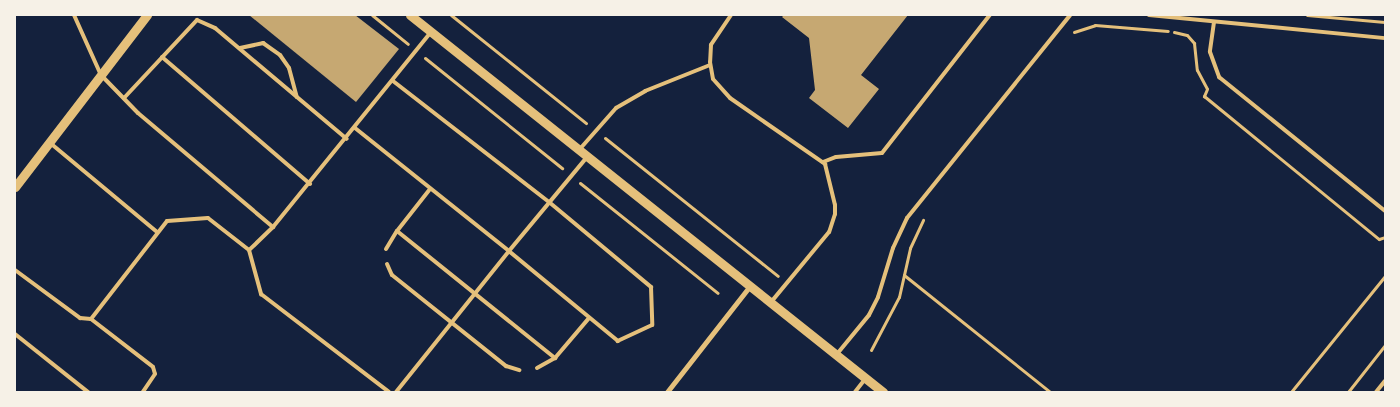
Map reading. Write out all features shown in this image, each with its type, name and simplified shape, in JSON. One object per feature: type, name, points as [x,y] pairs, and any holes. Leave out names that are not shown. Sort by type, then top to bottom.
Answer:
[{"type":"street","points":[[15,187],[147,15]]},
{"type":"street","points":[[410,15],[883,392]]},
{"type":"street","points":[[667,392],[749,287]]},
{"type":"lane","points":[[74,15],[101,75],[124,98],[273,227]]},
{"type":"lane","points":[[731,15],[711,45],[710,65],[714,79],[724,92],[823,162],[835,205],[832,226],[787,284],[769,303]]},
{"type":"lane","points":[[823,162],[836,157],[882,153],[990,15]]},
{"type":"lane","points":[[837,356],[869,315],[906,218],[1070,15]]},
{"type":"lane","points":[[1149,15],[1385,38]]},
{"type":"lane","points":[[124,98],[197,20],[215,28],[347,139]]},
{"type":"lane","points":[[1214,22],[1210,52],[1219,77],[1385,211]]},
{"type":"lane","points":[[249,250],[273,227],[310,184],[431,32]]},
{"type":"lane","points":[[239,48],[263,43],[280,55],[289,68],[297,97]]},
{"type":"lane","points":[[162,57],[310,184]]},
{"type":"lane","points":[[579,150],[595,130],[624,103],[710,65]]},
{"type":"lane","points":[[355,128],[509,251],[618,342],[652,325],[651,287],[549,202],[393,81]]},
{"type":"lane","points":[[49,142],[157,232]]},
{"type":"lane","points":[[396,392],[473,294],[587,157]]},
{"type":"lane","points":[[386,249],[397,231],[430,189]]},
{"type":"lane","points":[[91,319],[167,221],[208,218],[249,250],[261,294],[389,392]]},
{"type":"lane","points":[[397,231],[555,358]]},
{"type":"lane","points":[[388,264],[392,275],[506,366],[519,370]]},
{"type":"lane","points":[[15,270],[80,318],[91,319],[153,367],[155,374],[143,392]]},
{"type":"lane","points":[[537,368],[555,358],[589,318]]},
{"type":"lane","points":[[15,334],[88,392]]},
{"type":"lane","points":[[855,392],[866,378]]},
{"type":"lane","points":[[1376,392],[1385,381]]},
{"type":"path","points":[[372,15],[718,293]]},
{"type":"path","points":[[451,15],[787,284]]},
{"type":"path","points":[[1307,15],[1385,22]]},
{"type":"path","points":[[1070,35],[1083,26],[1095,25],[1187,34],[1195,47],[1197,70],[1207,89],[1204,96],[1380,239],[1385,237]]},
{"type":"path","points":[[871,350],[899,297],[910,248],[928,214]]},
{"type":"path","points":[[904,275],[1050,392]]},
{"type":"path","points":[[1291,392],[1385,276]]},
{"type":"path","points":[[1348,392],[1385,345]]},
{"type":"building","points":[[249,15],[355,15],[399,49],[356,102]]},
{"type":"building","points":[[784,15],[908,15],[861,75],[879,89],[848,128],[809,98],[815,90],[809,38],[782,17]]}]
